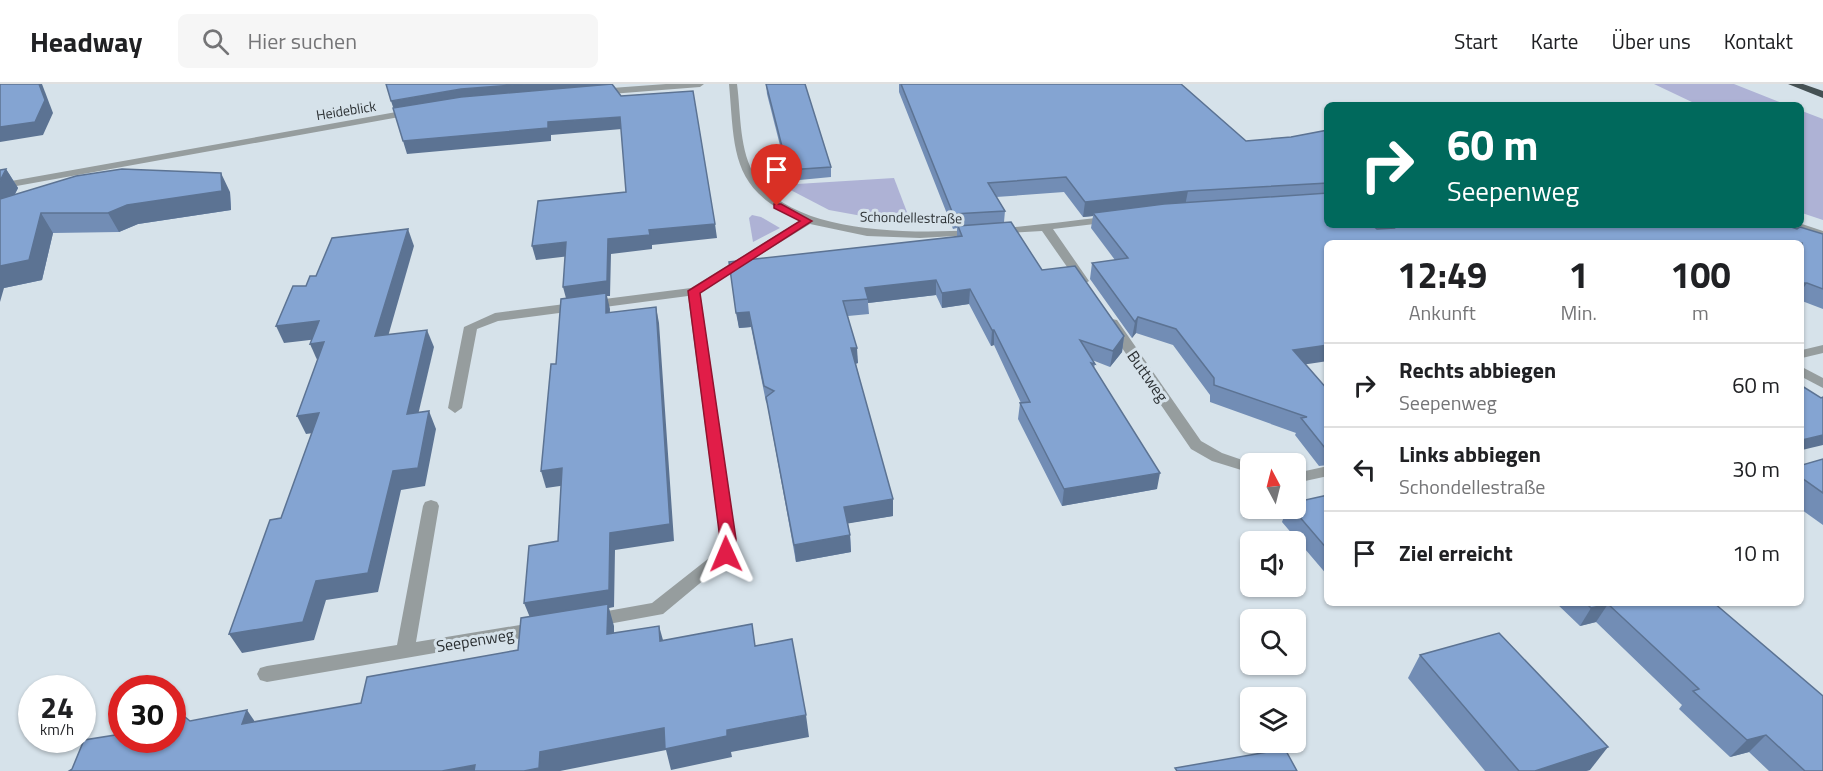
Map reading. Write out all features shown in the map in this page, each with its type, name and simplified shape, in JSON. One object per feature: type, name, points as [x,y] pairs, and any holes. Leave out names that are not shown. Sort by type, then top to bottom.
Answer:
[{"type":"highway","points":[[1793,84],[1823,95]]},
{"type":"street","points":[[592,93],[700,84]]},
{"type":"street","name":"Schondellestraße","points":[[733,84],[744,161],[752,181],[777,206],[807,221],[844,230],[905,235],[1046,227],[1127,218]]},
{"type":"street","name":"Heideblick","points":[[0,186],[276,135],[429,110]]},
{"type":"street","points":[[455,408],[471,327],[495,317],[694,291],[807,221]]},
{"type":"street","points":[[1046,227],[1091,293]]},
{"type":"street","points":[[1803,228],[1823,235]]},
{"type":"street","points":[[577,622],[657,609],[726,554],[728,539],[694,291]]},
{"type":"street","name":"Buttweg","points":[[1104,312],[1196,445],[1216,458],[1240,465]]},
{"type":"street","points":[[1804,354],[1823,349]]},
{"type":"street","points":[[1804,372],[1823,384]]},
{"type":"street","points":[[1306,476],[1324,472]]},
{"type":"street","points":[[405,651],[431,506]]},
{"type":"street","name":"Seepenweg","points":[[267,674],[554,626]]},
{"type":"shaded area","points":[[1654,84],[1734,84],[1779,102],[1692,102]]},
{"type":"shaded area","points":[[1804,112],[1823,119],[1823,220],[1804,214]]},
{"type":"shaded area","points":[[894,178],[910,220],[884,220],[829,210],[781,185]]},
{"type":"shaded area","points":[[752,215],[761,217],[780,228],[753,242],[749,218]]},
{"type":"building","points":[[0,84],[39,84],[45,100],[35,122],[0,127]]},
{"type":"building","points":[[386,84],[526,84],[461,89],[391,101]]},
{"type":"building","points":[[612,84],[621,96],[693,91],[715,224],[649,230],[650,235],[608,239],[607,281],[563,287],[566,242],[532,246],[538,201],[626,192],[620,117],[548,122],[548,128],[403,141],[393,108],[461,97]]},
{"type":"building","points":[[766,84],[805,84],[831,167],[788,170]]},
{"type":"building","points":[[901,84],[1181,84],[1246,141],[1291,137],[1324,131],[1324,183],[1188,191],[1085,202],[1066,177],[988,183],[1005,211],[953,214]]},
{"type":"building","points":[[6,169],[0,181],[0,170]]},
{"type":"building","points":[[122,169],[221,173],[222,191],[127,205],[108,213],[41,213],[29,260],[0,266],[0,199],[76,176]]},
{"type":"building","points":[[1324,193],[1324,228],[1803,228],[1823,234],[1823,289],[1804,283],[1804,240],[1324,240],[1324,346],[1293,350],[1324,385],[1324,447],[1301,418],[1307,417],[1214,385],[1214,378],[1176,329],[1138,317],[1135,322],[1092,263],[1128,258],[1093,213],[1164,204]]},
{"type":"building","points":[[1011,222],[1042,270],[1075,266],[1124,336],[1113,351],[1080,340],[1095,364],[1091,363],[1160,473],[1064,489],[1020,403],[1030,402],[994,330],[970,289],[942,293],[936,280],[865,288],[868,299],[843,301],[857,348],[851,348],[893,499],[844,507],[850,535],[794,545],[766,397],[774,391],[764,386],[749,312],[736,313],[729,262],[962,236],[958,226]]},
{"type":"building","points":[[408,229],[375,336],[427,330],[407,414],[429,411],[418,468],[393,471],[368,573],[316,581],[303,622],[229,634],[270,520],[281,518],[319,413],[297,416],[324,342],[310,344],[319,321],[276,326],[293,286],[306,286],[310,276],[316,276],[332,238]]},
{"type":"building","points":[[606,293],[606,313],[656,307],[670,524],[610,533],[609,590],[524,603],[529,546],[558,541],[562,468],[541,471],[551,364],[556,364],[561,299]]},
{"type":"building","points":[[1804,387],[1821,398],[1823,397],[1823,435],[1804,440]]},
{"type":"building","points":[[1823,459],[1823,493],[1804,479],[1804,464]]},
{"type":"building","points":[[1324,496],[1324,545],[1301,519],[1306,519],[1306,500]]},
{"type":"building","points":[[608,604],[607,634],[659,626],[660,641],[752,624],[755,646],[792,639],[806,715],[727,730],[727,736],[665,749],[664,728],[540,752],[539,768],[524,771],[474,771],[475,765],[442,771],[69,771],[79,753],[96,753],[96,738],[108,736],[108,753],[186,753],[186,718],[190,721],[247,710],[242,724],[361,703],[367,677],[518,650],[521,618]]},
{"type":"building","points":[[1610,606],[1718,606],[1823,696],[1823,771],[1805,771],[1766,735],[1747,740],[1693,691],[1699,689]]},
{"type":"building","points":[[1499,633],[1608,747],[1535,771],[1519,771],[1420,655]]},
{"type":"building","points":[[1262,753],[1287,753],[1297,771],[1177,771],[1175,768]]},
{"type":"route","points":[[726,554],[728,539],[694,291],[807,221],[777,206]]}]
